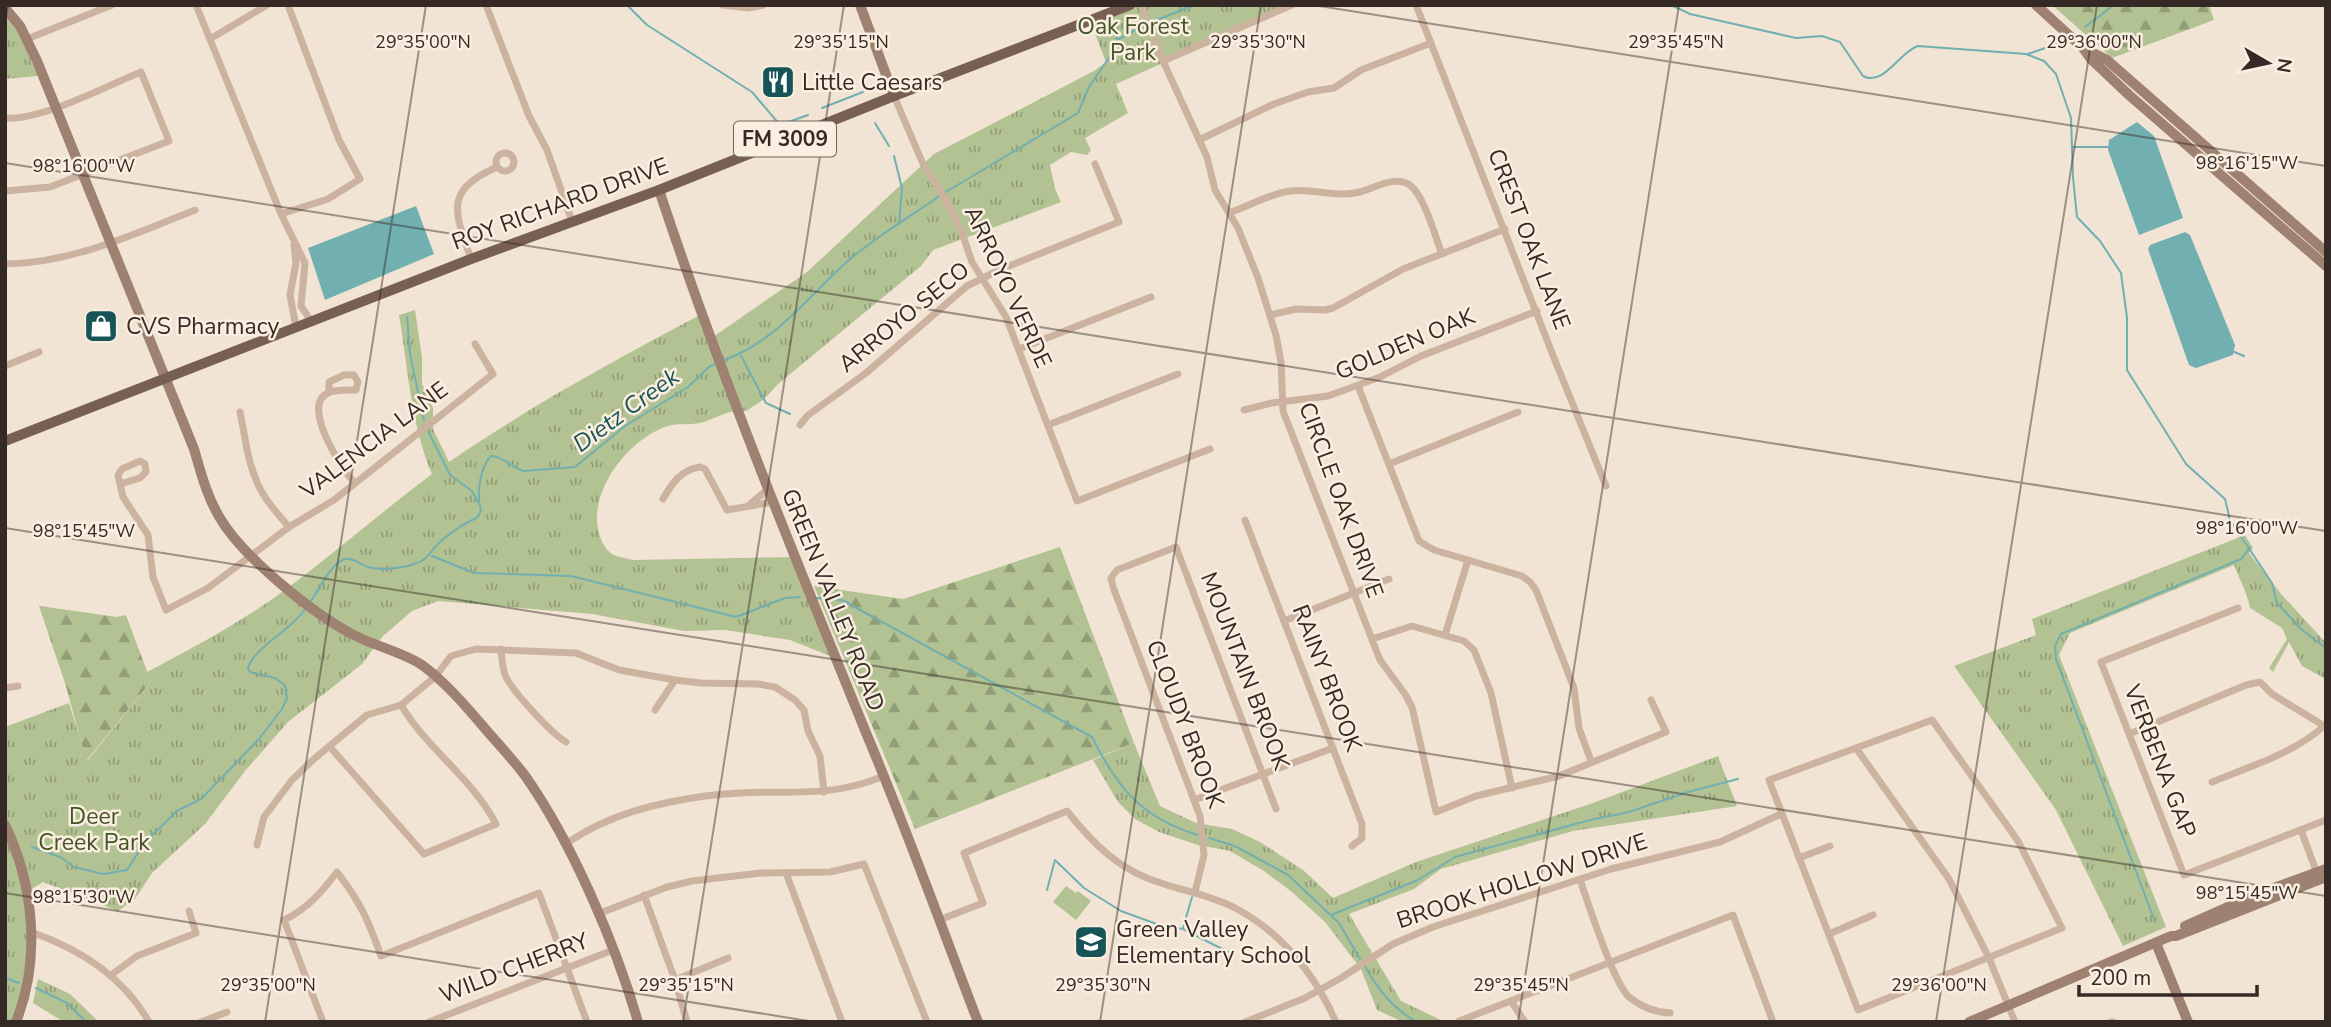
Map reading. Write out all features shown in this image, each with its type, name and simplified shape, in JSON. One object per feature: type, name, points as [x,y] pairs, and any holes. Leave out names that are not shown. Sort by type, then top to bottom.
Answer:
[{"type":"main road","name":"ROY RICHARD DRIVE","points":[[5,441],[471,259],[659,190],[1130,5]]},
{"type":"street","points":[[27,39],[113,5]]},
{"type":"street","points":[[197,5],[281,214],[305,263],[302,306],[311,321]]},
{"type":"street","points":[[210,38],[267,5]]},
{"type":"street","points":[[281,214],[328,199],[360,179],[339,140],[288,5]]},
{"type":"street","points":[[486,5],[529,116],[547,150],[572,221]]},
{"type":"street","points":[[722,5],[749,8],[763,5]]},
{"type":"street","points":[[859,5],[894,96]]},
{"type":"street","name":"CIRCLE OAK DRIVE","points":[[1141,5],[1163,61],[1207,157],[1215,190],[1246,247],[1270,315],[1281,362],[1287,421],[1380,660],[1412,707],[1436,812],[1476,796],[1512,788]]},
{"type":"street","points":[[1163,61],[1292,5]]},
{"type":"street","name":"CREST OAK LANE","points":[[1416,5],[1606,486]]},
{"type":"street","points":[[2036,5],[2084,48],[2107,60],[2326,252]]},
{"type":"street","points":[[5,8],[27,39],[194,449],[211,501],[227,530],[250,556],[326,618],[349,633],[421,665],[463,703],[523,773],[565,844],[598,914],[638,1022]]},
{"type":"street","points":[[1199,140],[1273,104],[1308,92],[1334,88],[1361,70],[1431,43]]},
{"type":"street","points":[[2084,48],[2091,59],[2129,95],[2326,266]]},
{"type":"street","points":[[5,118],[26,117],[55,108],[141,72],[169,141],[50,187],[5,191]]},
{"type":"street","name":"ARROYO VERDE","points":[[894,96],[923,164],[947,202],[981,278],[1006,317],[1077,500],[1210,449]]},
{"type":"street","name":"ARROYO SECO","points":[[800,425],[807,416],[866,373],[967,286],[1119,222],[1096,164]]},
{"type":"street","points":[[471,259],[457,214],[457,198],[463,188],[497,166]]},
{"type":"street","points":[[1229,213],[1290,191],[1346,195],[1393,181],[1404,182],[1418,193],[1442,254]]},
{"type":"street","name":"GREEN VALLEY ROAD","points":[[659,190],[731,393],[816,613],[884,776],[978,1022]]},
{"type":"street","points":[[5,264],[49,261],[110,244],[195,210]]},
{"type":"street","points":[[1270,315],[1296,309],[1333,308],[1392,274],[1505,229]]},
{"type":"street","points":[[294,244],[296,263],[290,295],[296,327]]},
{"type":"street","points":[[293,280],[303,282]]},
{"type":"street","points":[[1019,349],[1151,297]]},
{"type":"street","name":"GOLDEN OAK","points":[[1244,410],[1283,401],[1312,400],[1358,386],[1421,356],[1536,311]]},
{"type":"street","name":"VALENCIA LANE","points":[[120,484],[123,497],[148,535],[153,577],[166,610],[208,587],[289,527],[334,500],[493,374],[475,344]]},
{"type":"street","points":[[5,366],[39,352]]},
{"type":"street","points":[[1048,425],[1178,374]]},
{"type":"street","points":[[1358,386],[1419,541],[1428,548],[1522,576],[1536,590],[1574,688],[1579,728],[1591,761]]},
{"type":"street","points":[[329,392],[319,405],[328,443],[344,471],[354,482]]},
{"type":"street","points":[[240,412],[248,456],[257,483],[289,527]]},
{"type":"street","points":[[1389,464],[1518,412]]},
{"type":"street","points":[[663,499],[676,478],[699,467],[705,469],[725,508],[731,510],[773,502]]},
{"type":"street","points":[[749,505],[768,489]]},
{"type":"street","name":"RAINY BROOK","points":[[1245,520],[1362,824],[1362,838],[1352,846]]},
{"type":"street","name":"CLOUDY BROOK","points":[[1176,547],[1121,568],[1111,578],[1112,587],[1200,816],[1205,844],[1202,870],[1195,892]]},
{"type":"street","name":"MOUNTAIN BROOK","points":[[1176,547],[1276,809]]},
{"type":"street","points":[[1444,635],[1468,560]]},
{"type":"street","points":[[1284,621],[1389,579]]},
{"type":"street","name":"VERBENA GAP","points":[[2238,608],[2101,662],[2184,875],[2301,830]]},
{"type":"street","points":[[1372,639],[1407,626],[1464,642],[1474,650],[1490,693],[1512,788],[1559,776],[1666,732],[1651,700]]},
{"type":"street","points":[[257,845],[260,825],[270,807],[292,780],[367,715],[401,705],[435,677],[445,661],[458,653],[476,649],[576,653],[620,670],[675,680],[775,687],[804,710],[808,731],[820,756],[824,792]]},
{"type":"street","points":[[501,649],[503,668],[509,682],[552,731],[566,742]]},
{"type":"street","points":[[655,709],[675,680]]},
{"type":"street","points":[[2129,734],[2246,685],[2260,682],[2272,694],[2325,726],[2287,751],[2212,782]]},
{"type":"street","points":[[5,688],[18,686]]},
{"type":"street","points":[[330,747],[424,854],[496,824],[484,801],[423,734],[401,705]]},
{"type":"street","points":[[1931,720],[2018,841],[2062,928],[1858,1010],[1769,780],[1856,748],[1931,720]]},
{"type":"street","points":[[1194,800],[1333,748]]},
{"type":"street","points":[[1856,748],[1949,879],[1989,958],[2015,1022]]},
{"type":"street","points":[[565,844],[603,822],[681,801],[738,793],[824,792],[861,785],[884,776]]},
{"type":"street","points":[[939,920],[983,903],[964,853],[1067,811],[1093,843],[1125,868],[1234,907],[1273,933],[1298,958],[1321,990],[1336,1022]]},
{"type":"street","name":"BROOK HOLLOW DRIVE","points":[[1245,1022],[1321,990],[1382,950],[1408,937],[1643,860],[1720,842],[1781,814]]},
{"type":"street","points":[[1969,1022],[2322,874],[2301,830],[2326,820]]},
{"type":"street","points":[[5,825],[17,850],[26,885],[31,932],[29,977],[16,1022]]},
{"type":"street","points":[[1799,858],[1830,846]]},
{"type":"street","points":[[598,914],[667,887],[714,877],[830,872],[864,864],[927,1022]]},
{"type":"street","points":[[323,1022],[284,920],[314,901],[337,872],[368,918],[381,956],[539,893],[587,1022]]},
{"type":"street","points":[[786,873],[842,1022]]},
{"type":"street","points":[[1580,880],[1622,989],[1629,997],[1656,1012],[1670,1013]]},
{"type":"street","points":[[644,895],[687,1022]]},
{"type":"street","points":[[111,975],[137,956],[195,933],[189,911]]},
{"type":"street","points":[[1459,1021],[1732,915],[1773,1022]]},
{"type":"street","points":[[1829,934],[1873,915]]},
{"type":"street","points":[[31,932],[74,949],[111,975],[127,991],[149,1022]]},
{"type":"street","points":[[2156,943],[2188,1022]]},
{"type":"street","name":"WILD CHERRY","points":[[429,1022],[613,950]]},
{"type":"street","points":[[675,981],[729,958]]},
{"type":"street","points":[[1511,1001],[1525,1022]]},
{"type":"street","points":[[201,1022],[227,1012]]},
{"type":"green space","points":[[1130,5],[1292,5],[1116,84],[1128,113],[1085,138],[1091,150],[1087,155],[1071,152],[1050,165],[1061,202],[933,250],[921,266],[778,384],[763,400],[746,411],[729,412],[700,423],[672,425],[654,432],[641,440],[618,463],[602,491],[598,506],[598,529],[605,547],[617,556],[632,560],[794,557],[835,658],[790,640],[725,630],[684,631],[592,614],[438,601],[412,611],[382,637],[362,664],[288,722],[245,771],[205,824],[152,873],[135,899],[118,911],[43,882],[27,892],[31,932],[16,1022],[5,1022],[5,727],[69,703],[87,761],[151,682],[147,672],[255,611],[432,474],[419,436],[399,315],[415,310],[422,357],[422,384],[433,408],[433,429],[449,462],[572,385],[698,316],[710,339],[807,272],[934,154],[1094,71],[1106,62],[1090,21]]},
{"type":"green space","points":[[2052,5],[2209,5],[2214,20],[2112,58]]},
{"type":"green space","points":[[5,16],[17,30],[38,76],[5,79]]},
{"type":"green space","points":[[2245,535],[2253,548],[2249,553],[2282,595],[2326,643],[2326,679],[2302,666],[2289,642],[2273,672],[2269,668],[2287,639],[2282,628],[2250,608],[2234,565],[2070,633],[2059,655],[2166,927],[2123,946],[2056,810],[1954,666],[2036,635],[2032,619]]},
{"type":"green space","points":[[1060,547],[1134,743],[915,829],[814,586],[903,599]]},
{"type":"green space","points":[[39,606],[117,617],[126,615],[151,682],[86,761],[66,686]]},
{"type":"green space","points":[[1134,743],[1160,806],[1196,823],[1232,829],[1260,842],[1303,870],[1333,898],[1416,862],[1593,803],[1718,756],[1737,806],[1573,831],[1441,869],[1414,889],[1349,914],[1401,1001],[1445,1022],[1403,1022],[1377,1010],[1361,969],[1325,922],[1292,892],[1230,851],[1198,845],[1159,832],[1135,819],[1118,802],[1093,760]]},
{"type":"green space","points":[[1066,886],[1091,901],[1076,920],[1053,902]]},
{"type":"green space","points":[[38,979],[70,994],[99,1022],[64,1022],[33,1003]]},
{"type":"water","points":[[2137,122],[2154,136],[2183,218],[2139,235],[2108,150],[2109,140]]},
{"type":"water","points":[[416,206],[434,254],[325,300],[308,248]]},
{"type":"water","points":[[2185,232],[2190,235],[2235,345],[2233,355],[2196,368],[2189,365],[2148,249],[2150,245]]},
{"type":"waterway","points":[[627,5],[647,25],[752,92],[780,125],[808,115]]},
{"type":"waterway","name":"Dietz Creek","points":[[1152,22],[1194,5]]},
{"type":"waterway","name":"Dietz Creek","points":[[1671,5],[1690,14],[1796,38],[1822,36],[1840,42],[1863,76],[1871,78],[1885,73],[1911,49],[1918,46],[2026,54],[2044,61],[2056,74],[2071,118],[2077,217],[2100,241],[2121,273],[2127,318],[2127,370],[2186,464],[2225,499],[2230,520],[2272,583],[2277,603],[2302,630],[2326,648]]},
{"type":"waterway","points":[[2085,27],[2114,5]]},
{"type":"waterway","name":"Dietz Creek","points":[[946,192],[1078,113],[1089,87],[1115,49],[1117,40],[1147,24]]},
{"type":"waterway","points":[[1115,25],[1117,40]]},
{"type":"waterway","points":[[2028,54],[2057,44]]},
{"type":"waterway","points":[[822,108],[863,92]]},
{"type":"waterway","points":[[875,123],[889,146]]},
{"type":"waterway","points":[[2073,147],[2110,147]]},
{"type":"waterway","points":[[894,156],[902,188],[899,224]]},
{"type":"waterway","name":"Dietz Creek","points":[[724,360],[743,352],[776,330],[860,251],[941,195]]},
{"type":"waterway","points":[[407,317],[410,354],[424,420]]},
{"type":"waterway","points":[[2232,351],[2244,356]]},
{"type":"waterway","points":[[741,356],[766,403],[790,414]]},
{"type":"waterway","name":"Dietz Creek","points":[[310,602],[329,572],[343,560],[351,559],[377,569],[414,564],[426,557],[450,533],[478,517],[481,510],[480,481],[491,456],[524,471],[575,467],[625,426],[688,387],[710,366],[716,364]]},
{"type":"waterway","points":[[429,433],[450,475],[472,491],[478,502]]},
{"type":"waterway","points":[[2155,922],[2056,659],[2055,646],[2061,634],[2241,559],[2250,548]]},
{"type":"waterway","points":[[432,556],[474,573],[571,576],[736,617],[785,598],[800,597]]},
{"type":"waterway","points":[[815,598],[842,600],[1092,737],[1111,771],[1133,798],[1161,820],[1198,835]]},
{"type":"waterway","name":"Dietz Creek","points":[[32,847],[60,857],[74,867],[103,874],[127,870],[145,842],[177,811],[201,799],[259,739],[282,709],[287,698],[285,685],[275,678],[250,672],[248,668],[257,653],[291,625],[305,609]]},
{"type":"waterway","points":[[1331,915],[1418,880],[1455,857],[1629,812],[1738,779]]},
{"type":"waterway","points":[[1209,838],[1235,846],[1288,875],[1339,923],[1360,959]]},
{"type":"waterway","points":[[1047,890],[1055,860],[1084,888],[1121,911],[1162,926],[1183,929],[1234,955]]},
{"type":"waterway","points":[[1183,928],[1192,897]]},
{"type":"waterway","points":[[1365,967],[1387,998],[1417,1022]]},
{"type":"waterway","points":[[5,978],[19,983]]},
{"type":"waterway","points":[[36,988],[67,1003],[86,1022]]},
{"type":"place","name":"Little Caesars","points":[[778,82]]},
{"type":"place","name":"CVS Pharmacy","points":[[101,326]]},
{"type":"place","name":"Green Valley Elementary School","points":[[1091,942]]},
{"type":"park label","name":"Oak Forest Park","points":[[1133,39]]},
{"type":"park label","name":"Deer Creek Park","points":[[94,829]]}]
